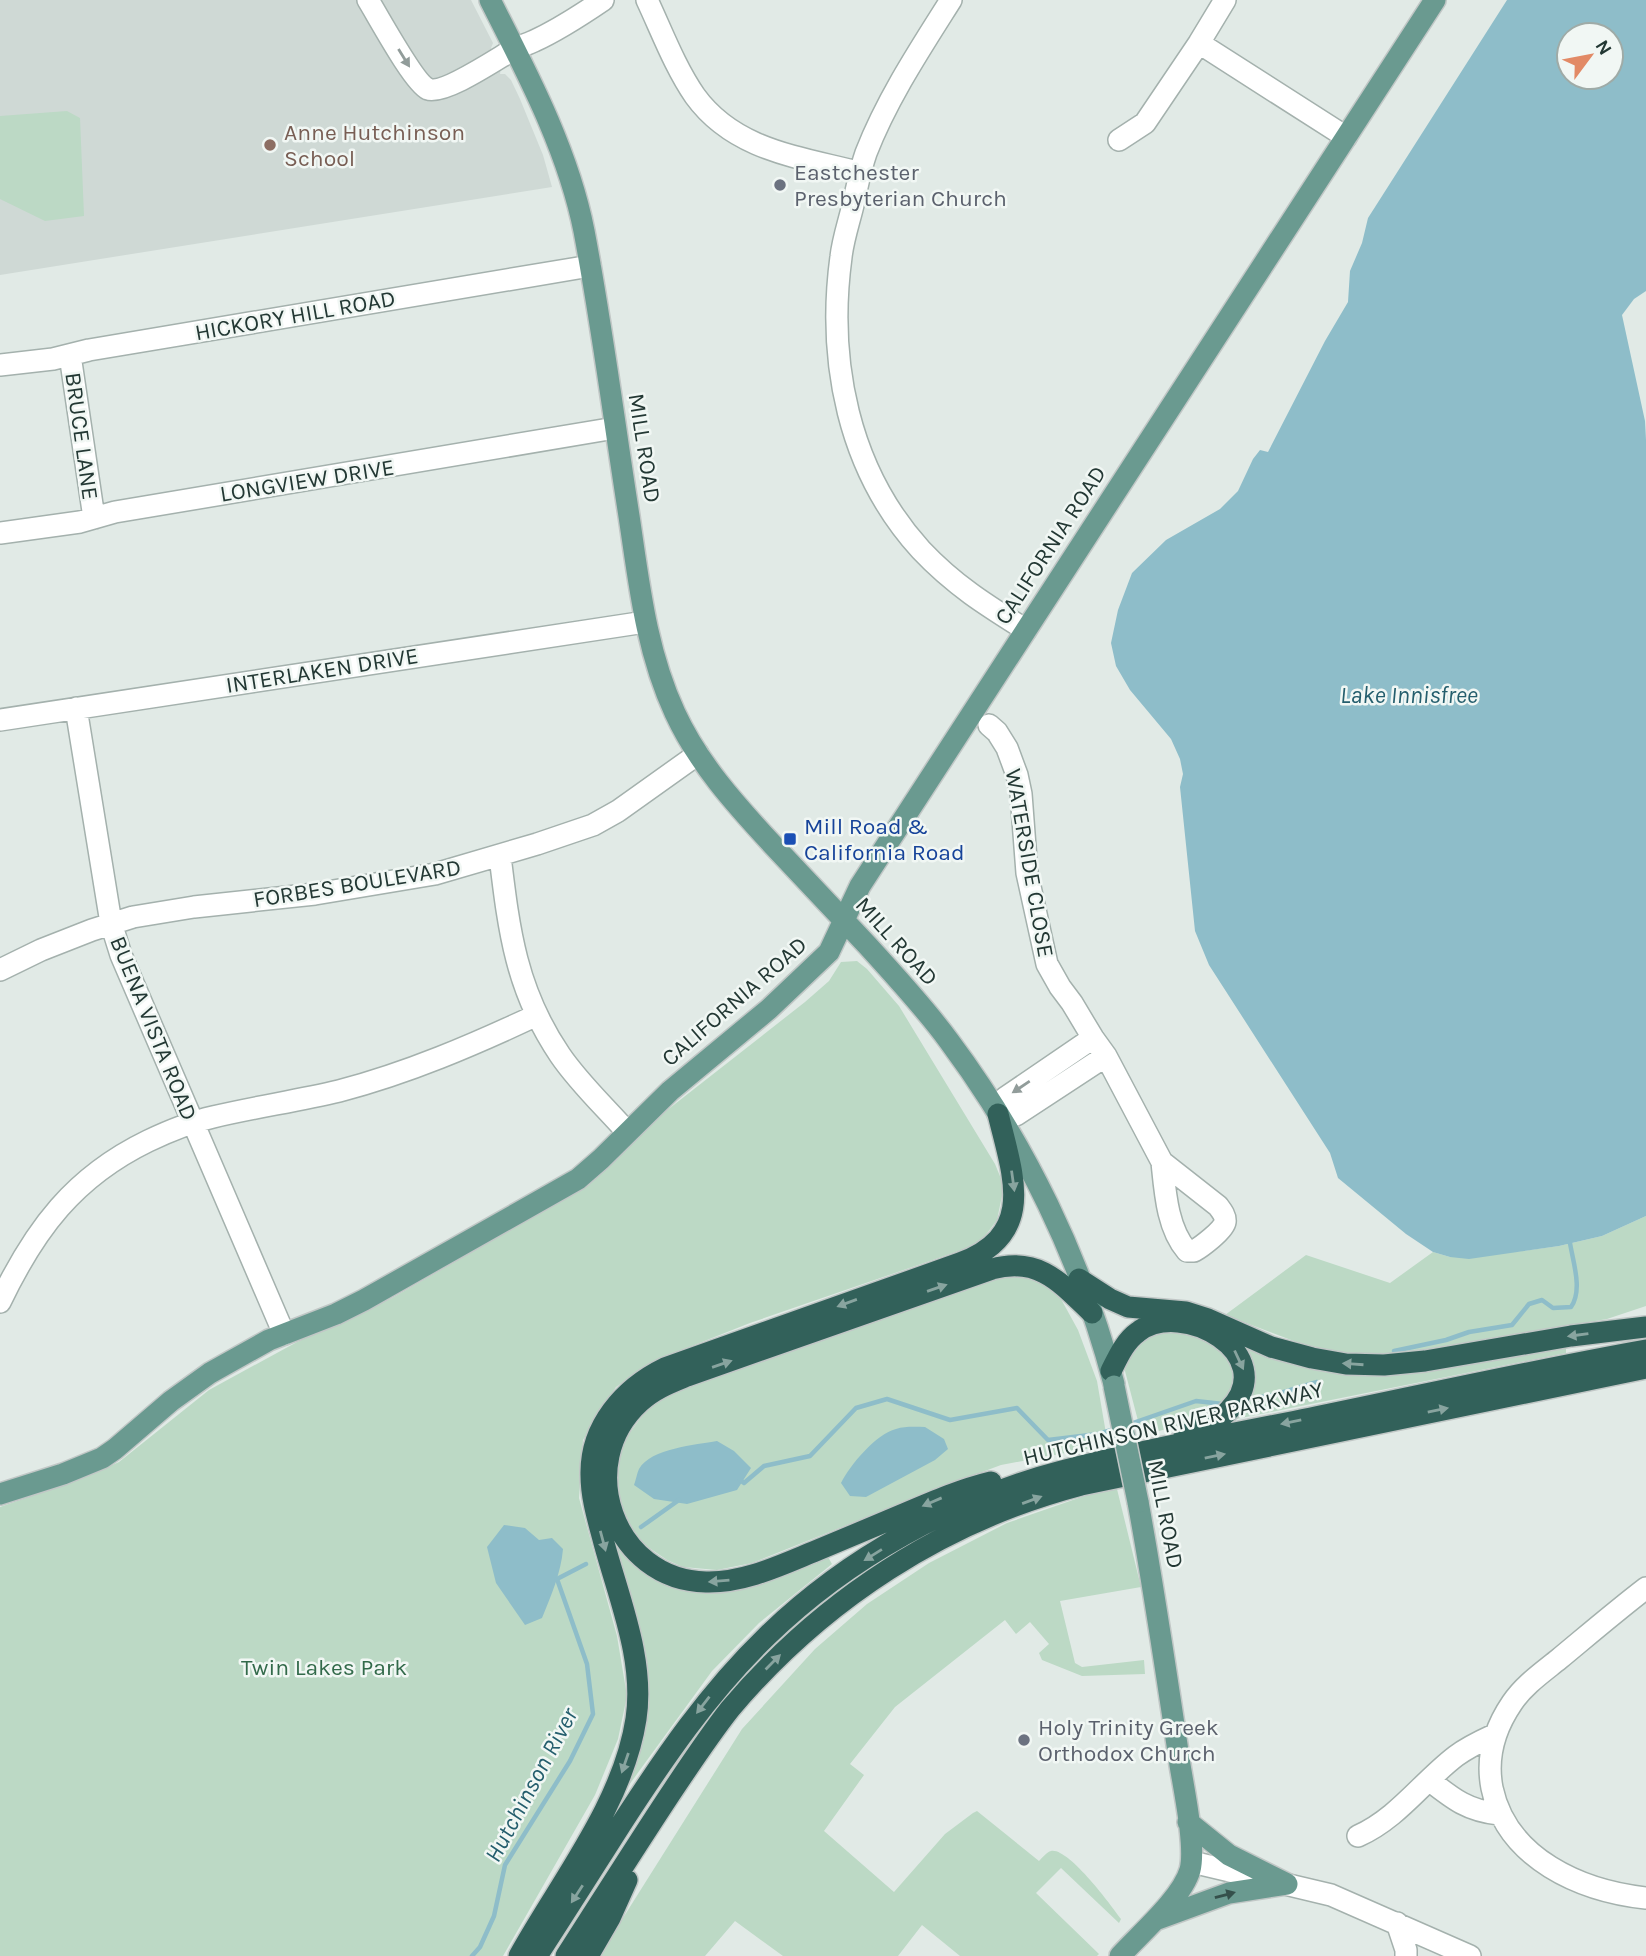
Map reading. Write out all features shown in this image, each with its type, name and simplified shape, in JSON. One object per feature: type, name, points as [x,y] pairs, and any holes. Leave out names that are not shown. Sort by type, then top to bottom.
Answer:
[{"type":"highway","points":[[519,1956],[580,1855],[614,1790],[628,1755],[636,1717],[637,1681],[633,1651],[593,1500],[590,1473],[592,1458],[605,1421],[631,1389],[665,1368],[960,1263],[985,1250],[1002,1235],[1015,1200],[998,1114]]},
{"type":"highway","points":[[1069,1469],[976,1486],[775,1567],[738,1579],[706,1582],[677,1577],[649,1563],[638,1553],[616,1522],[606,1482],[609,1456],[617,1432],[641,1401],[661,1387],[992,1269],[1015,1265],[1038,1269],[1060,1282],[1092,1313]]},
{"type":"highway","points":[[1079,1279],[1128,1307],[1186,1312],[1293,1354],[1346,1364],[1384,1365],[1424,1361],[1571,1336],[1646,1327]]},
{"type":"highway","points":[[1112,1379],[1121,1351],[1132,1336],[1144,1327],[1163,1322],[1183,1323],[1207,1330],[1227,1342],[1239,1355],[1244,1370],[1242,1388],[1230,1410],[1205,1426],[1153,1450]]},
{"type":"highway","name":"HUTCHINSON RIVER PARKWAY","points":[[537,1956],[682,1733],[714,1692],[769,1634],[816,1594],[905,1536],[978,1500],[1069,1469],[1646,1350]]},
{"type":"highway","name":"HUTCHINSON RIVER PARKWAY","points":[[566,1956],[657,1813],[729,1711],[790,1646],[836,1606],[886,1570],[934,1542],[1033,1499],[1092,1482],[1646,1368]]},
{"type":"highway","points":[[588,1956],[610,1918],[657,1813]]},
{"type":"main road","name":"MILL ROAD","points":[[490,0],[545,113],[583,225],[645,622],[660,679],[687,737],[713,778],[903,985],[948,1039],[998,1114],[1042,1193],[1092,1313],[1112,1379],[1138,1502],[1188,1822],[1192,1863]]},
{"type":"main road","name":"CALIFORNIA ROAD","points":[[0,1494],[63,1474],[102,1458],[115,1450],[171,1401],[210,1373],[258,1345],[364,1300],[578,1179],[670,1091],[746,1029],[829,952],[860,886],[1435,0]]},
{"type":"main road","points":[[1188,1822],[1229,1855],[1287,1884]]},
{"type":"main road","points":[[1120,1956],[1178,1893],[1187,1879],[1192,1863]]},
{"type":"main road","points":[[1153,1921],[1217,1897],[1287,1884]]},
{"type":"street","points":[[368,0],[415,77],[427,89],[435,90],[493,63],[573,20],[603,0]]},
{"type":"street","points":[[647,0],[694,94],[722,125],[764,148],[861,173]]},
{"type":"street","points":[[951,0],[909,67],[865,155],[841,255],[837,332],[845,404],[858,446],[878,490],[920,549],[972,597],[1026,630]]},
{"type":"street","points":[[1119,140],[1145,124],[1225,0]]},
{"type":"street","points":[[1199,43],[1346,137]]},
{"type":"street","name":"HICKORY HILL ROAD","points":[[0,365],[53,359],[590,266]]},
{"type":"street","name":"BRUCE LANE","points":[[70,355],[94,518]]},
{"type":"street","name":"LONGVIEW DRIVE","points":[[0,533],[80,522],[114,512],[615,428]]},
{"type":"street","name":"INTERLAKEN DRIVE","points":[[0,720],[645,622]]},
{"type":"street","name":"BUENA VISTA ROAD","points":[[76,708],[111,923],[121,955],[284,1334]]},
{"type":"street","name":"WATERSIDE CLOSE","points":[[989,725],[1007,748],[1017,775],[1025,831],[1027,873],[1047,964],[1106,1056],[1162,1162]]},
{"type":"street","name":"FORBES BOULEVARD","points":[[0,970],[41,950],[133,917],[194,906],[315,894],[435,874],[500,856],[593,825],[618,811],[698,754]]},
{"type":"street","points":[[500,856],[516,959],[524,986],[560,1055],[627,1132]]},
{"type":"street","points":[[0,1302],[29,1248],[54,1213],[86,1180],[135,1147],[169,1131],[211,1117],[306,1099],[383,1078],[461,1050],[537,1014]]},
{"type":"street","points":[[1053,1078],[1093,1038]]},
{"type":"street","points":[[998,1114],[1005,1098],[1106,1056]]},
{"type":"street","points":[[1646,1588],[1523,1689],[1494,1735],[1491,1751],[1491,1782],[1499,1814],[1526,1850],[1584,1884],[1619,1895],[1646,1898]]},
{"type":"street","points":[[1358,1836],[1384,1822],[1466,1748],[1494,1735]]},
{"type":"street","points":[[1429,1780],[1464,1806],[1499,1814]]},
{"type":"street","points":[[1192,1863],[1331,1895],[1397,1923],[1455,1954]]},
{"type":"street","points":[[1397,1923],[1406,1956]]},
{"type":"shaded area","name":"Anne Hutchinson School","points":[[0,0],[471,0],[493,43],[491,48],[501,68],[500,74],[505,74],[511,80],[520,99],[543,155],[552,187],[0,275]]},
{"type":"green space","points":[[67,111],[80,118],[84,216],[45,221],[0,199],[0,116]]},
{"type":"green space","name":"Twin Lakes Park","points":[[857,961],[899,1006],[995,1164],[1004,1186],[997,1220],[979,1244],[750,1323],[654,1361],[616,1387],[583,1440],[579,1498],[617,1636],[627,1696],[618,1739],[595,1795],[503,1956],[0,1956],[0,1507],[81,1479],[119,1462],[209,1390],[297,1342],[392,1298],[589,1185],[666,1111],[829,981],[841,962]]},
{"type":"green space","points":[[1646,1216],[1646,1306],[1607,1319],[1367,1359],[1320,1351],[1225,1315],[1306,1255],[1390,1283],[1433,1252],[1450,1257],[1559,1246],[1602,1236]]},
{"type":"green space","points":[[1022,1274],[1046,1285],[1061,1299],[1078,1330],[1097,1381],[1108,1445],[1001,1465],[752,1563],[717,1570],[683,1567],[667,1560],[645,1545],[624,1518],[615,1481],[623,1442],[648,1408],[673,1389],[1003,1276]]},
{"type":"green space","points":[[1177,1329],[1215,1342],[1238,1375],[1219,1411],[1142,1436],[1125,1371],[1127,1353],[1150,1333]]},
{"type":"green space","points":[[1232,1340],[1312,1368],[1566,1346],[1566,1353],[1226,1421],[1252,1393],[1254,1376],[1248,1355]]},
{"type":"green space","points":[[1116,1485],[1141,1587],[1060,1601],[1075,1663],[1082,1667],[1144,1660],[1145,1674],[1082,1676],[1042,1660],[1039,1653],[1049,1644],[1030,1622],[1016,1634],[1005,1620],[895,1707],[850,1764],[864,1775],[824,1831],[894,1892],[945,1834],[977,1811],[1039,1861],[1051,1851],[1068,1858],[1099,1890],[1121,1919],[1119,1923],[1061,1868],[1036,1893],[1099,1954],[1097,1956],[960,1956],[922,1925],[898,1956],[783,1956],[735,1921],[705,1956],[599,1956],[742,1729],[815,1649],[867,1604],[929,1563],[1007,1523]]},
{"type":"green space","points":[[609,1535],[685,1588],[828,1557],[832,1564],[759,1623],[712,1671],[629,1785],[625,1783],[639,1747]]},
{"type":"water","name":"Lake Innisfree","points":[[1507,0],[1646,0],[1646,291],[1634,299],[1622,315],[1645,421],[1646,440],[1646,1216],[1602,1236],[1559,1246],[1469,1259],[1433,1252],[1406,1234],[1338,1178],[1330,1153],[1209,965],[1195,931],[1180,787],[1183,774],[1180,759],[1171,739],[1130,690],[1116,666],[1111,643],[1118,610],[1132,573],[1166,540],[1220,509],[1238,491],[1260,450],[1268,452],[1348,302],[1350,271],[1362,243],[1368,218]]},
{"type":"water","points":[[925,1427],[944,1439],[948,1449],[935,1460],[866,1497],[850,1496],[841,1483],[857,1459],[872,1444],[896,1429]]},
{"type":"water","points":[[717,1441],[734,1451],[751,1468],[737,1490],[687,1504],[654,1499],[634,1485],[639,1469],[653,1456]]},
{"type":"water","points":[[504,1525],[525,1528],[539,1540],[552,1538],[563,1549],[558,1576],[542,1618],[525,1625],[496,1583],[487,1547]]},
{"type":"waterway","name":"Hutchinson River","points":[[1394,1351],[1446,1340],[1469,1332],[1512,1325],[1529,1304],[1542,1300],[1553,1308],[1571,1307],[1575,1300],[1577,1284],[1570,1243]]},
{"type":"waterway","name":"Hutchinson River","points":[[1248,1399],[1274,1395],[1317,1382]]},
{"type":"waterway","name":"Hutchinson River","points":[[740,1480],[744,1483],[764,1466],[810,1456],[856,1408],[887,1399],[950,1420],[1017,1408],[1048,1440],[1098,1434],[1115,1429]]},
{"type":"waterway","name":"Hutchinson River","points":[[1130,1424],[1196,1401],[1223,1404]]},
{"type":"waterway","name":"Hutchinson River","points":[[641,1527],[679,1500]]},
{"type":"waterway","name":"Hutchinson River","points":[[472,1956],[480,1947],[494,1916],[505,1865],[570,1761],[593,1714],[587,1664],[557,1579],[586,1564]]},
{"type":"place","name":"Anne Hutchinson School","points":[[270,145]]},
{"type":"place","name":"Eastchester Presbyterian Church","points":[[780,185]]},
{"type":"place","name":"Mill Road & California Road","points":[[790,839]]},
{"type":"place","name":"Holy Trinity Greek Orthodox Church","points":[[1024,1740]]}]
